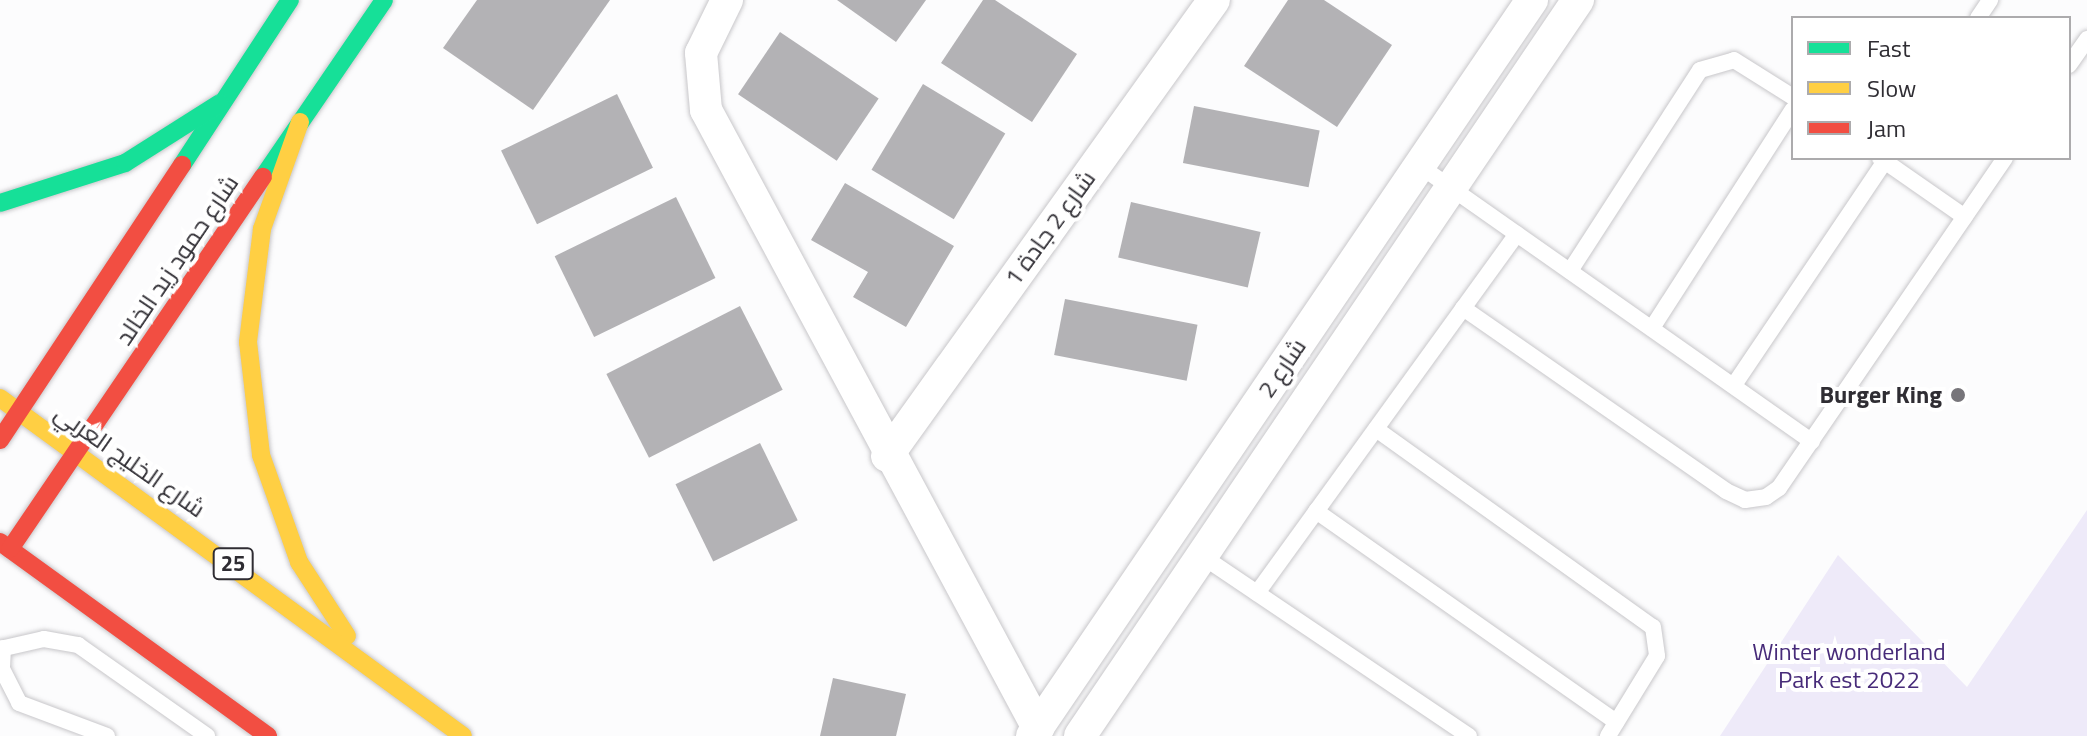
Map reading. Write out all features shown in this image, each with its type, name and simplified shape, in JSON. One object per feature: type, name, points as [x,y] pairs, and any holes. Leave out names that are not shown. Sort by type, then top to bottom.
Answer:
[{"type":"main road","name":"شارع حمود زيد الخالد","points":[[0,440],[290,0]]},
{"type":"main road","name":"شارع حمود زيد الخالد","points":[[5,545],[76,450],[384,0]]},
{"type":"main road","points":[[0,203],[125,163],[220,103]]},
{"type":"main road","points":[[300,122],[262,229],[250,356],[261,455],[299,562],[361,658]]},
{"type":"main road","name":"شارع الخليج العربي","points":[[0,398],[361,658],[463,736]]},
{"type":"main road","points":[[5,545],[268,736]]},
{"type":"street","points":[[727,0],[701,53],[706,110],[887,456],[1041,724],[1083,732]]},
{"type":"street","name":"شارع 2 جادة 1","points":[[887,456],[1214,0]]},
{"type":"street","name":"شارع 2","points":[[1041,724],[1532,0]]},
{"type":"street","name":"شارع 2","points":[[1083,732],[1578,0]]},
{"type":"lane","points":[[2071,62],[2087,39]]},
{"type":"lane","points":[[1570,271],[1700,70],[1734,60],[1791,96]]},
{"type":"lane","points":[[1652,328],[1791,112]]},
{"type":"lane","points":[[1734,385],[1883,160]]},
{"type":"lane","points":[[1885,160],[1965,217]]},
{"type":"lane","points":[[1463,308],[1735,497],[1773,493],[1812,441],[2004,160]]},
{"type":"lane","points":[[1420,166],[1812,441]]},
{"type":"lane","points":[[1257,593],[1517,234]]},
{"type":"lane","points":[[1316,511],[1612,729],[1657,656],[1647,620],[1376,429]]},
{"type":"lane","points":[[1202,556],[1469,736]]},
{"type":"lane","points":[[107,736],[19,703],[5,680],[1,649],[44,639],[78,645],[207,736]]},
{"type":"green space","name":"Winter wonderland Park est 2022","points":[[2087,510],[2087,736],[1720,736],[1838,555],[1967,687]]},
{"type":"building","points":[[477,0],[610,0],[533,110],[443,48]]},
{"type":"building","points":[[837,0],[926,0],[896,42]]},
{"type":"building","points":[[983,0],[995,0],[1077,54],[1032,122],[941,63]]},
{"type":"building","points":[[1288,0],[1324,0],[1392,45],[1337,127],[1244,66]]},
{"type":"building","points":[[780,32],[879,99],[837,161],[738,94]]},
{"type":"building","points":[[923,84],[1005,133],[954,219],[871,170]]},
{"type":"building","points":[[617,94],[653,168],[537,224],[501,151]]},
{"type":"building","points":[[1194,106],[1320,130],[1309,187],[1183,163]]},
{"type":"building","points":[[845,183],[954,246],[906,327],[853,297],[868,272],[811,240]]},
{"type":"building","points":[[676,197],[715,278],[594,337],[555,256]]},
{"type":"building","points":[[1131,202],[1261,232],[1248,287],[1118,258]]},
{"type":"building","points":[[1065,299],[1198,325],[1187,381],[1054,355]]},
{"type":"building","points":[[740,306],[783,390],[649,458],[606,374]]},
{"type":"building","points":[[760,443],[798,520],[713,562],[676,484]]},
{"type":"building","points":[[833,678],[906,694],[896,736],[820,736]]},
{"type":"traffic: fast","points":[[182,165],[290,0]]},
{"type":"traffic: fast","points":[[263,177],[384,0]]},
{"type":"traffic: fast","points":[[0,203],[125,163],[220,103]]},
{"type":"traffic: slow","points":[[300,122],[262,229],[248,342],[261,455],[299,562],[347,636]]},
{"type":"traffic: slow","points":[[0,398],[463,736]]},
{"type":"traffic: jam","points":[[0,440],[182,165]]},
{"type":"traffic: jam","points":[[10,549],[263,177]]},
{"type":"traffic: jam","points":[[0,542],[268,736]]},
{"type":"place","name":"Burger King","points":[[1958,395]]}]
